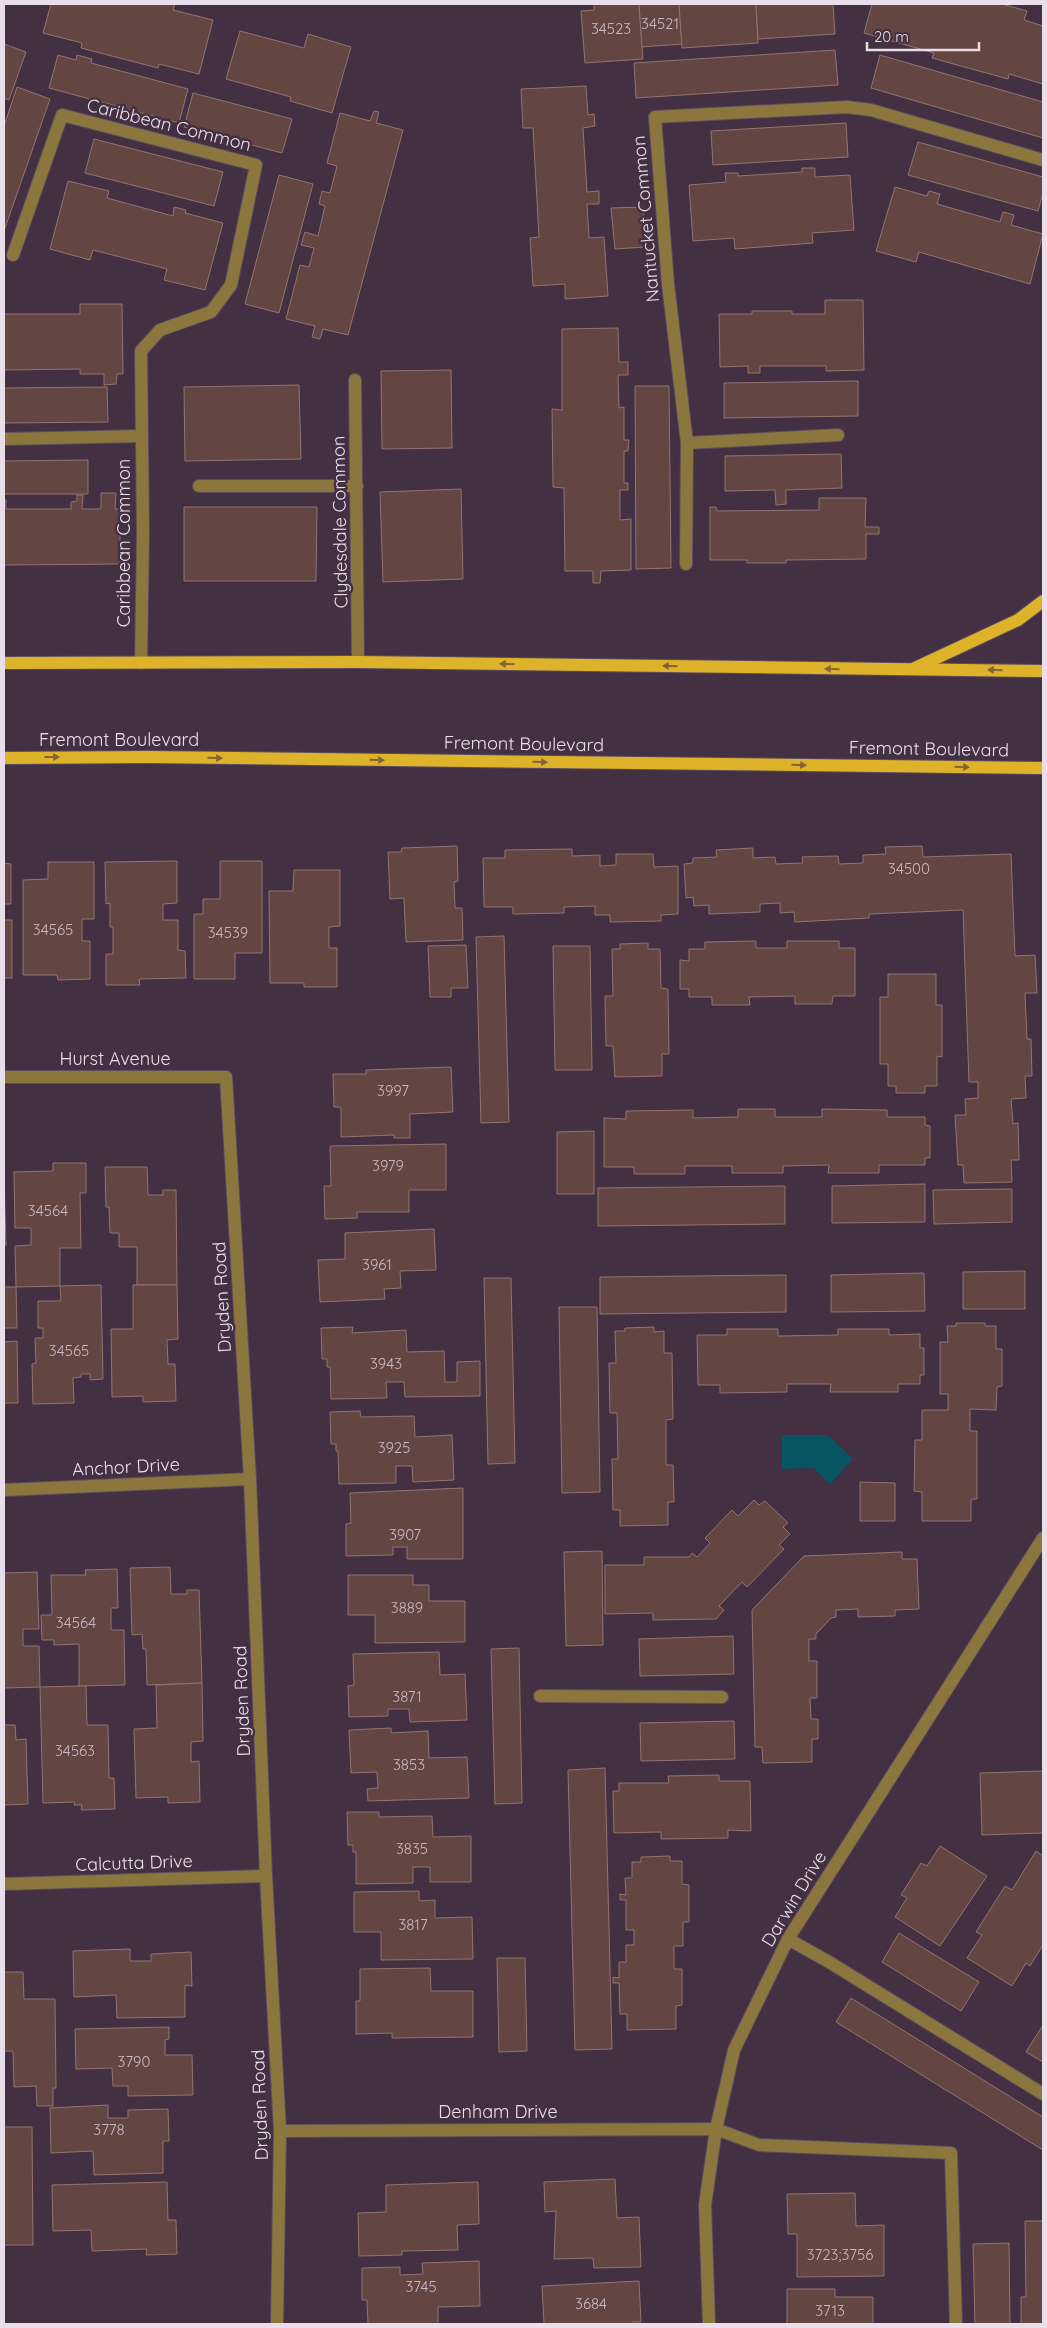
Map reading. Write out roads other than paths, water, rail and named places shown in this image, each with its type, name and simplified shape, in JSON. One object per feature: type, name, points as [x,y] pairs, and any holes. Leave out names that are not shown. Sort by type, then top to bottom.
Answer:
[{"type":"main road","points":[[913,670],[1018,620],[1043,601]]},
{"type":"main road","points":[[4,664],[358,662],[1043,671]]},
{"type":"main road","name":"Fremont Boulevard","points":[[4,758],[148,757],[1043,768]]},
{"type":"street","name":"Nantucket Common","points":[[686,564],[687,443],[668,284],[654,116],[847,107],[871,110],[1043,160]]},
{"type":"street","name":"Caribbean Common","points":[[14,255],[62,115],[256,165],[231,285],[211,312],[160,330],[141,351],[143,533],[141,663]]},
{"type":"street","name":"Clydesdale Common","points":[[355,380],[358,662]]},
{"type":"street","points":[[687,443],[838,435]]},
{"type":"street","points":[[4,439],[141,436]]},
{"type":"street","points":[[199,486],[357,486]]},
{"type":"street","name":"Hurst Avenue","points":[[4,1077],[226,1076]]},
{"type":"street","name":"Dryden Road","points":[[226,1076],[250,1479],[266,1876],[280,2131],[277,2324]]},
{"type":"street","name":"Anchor Drive","points":[[4,1490],[250,1479]]},
{"type":"street","name":"Darwin Drive","points":[[709,2324],[705,2205],[716,2129],[734,2050],[788,1939],[1043,1538]]},
{"type":"street","points":[[540,1696],[722,1697]]},
{"type":"street","name":"Calcutta Drive","points":[[4,1884],[266,1876]]},
{"type":"street","points":[[788,1939],[829,1962],[1043,2094]]},
{"type":"street","points":[[716,2129],[759,2145],[951,2153],[956,2324]]},
{"type":"street","name":"Denham Drive","points":[[280,2131],[716,2129]]},
{"type":"water","points":[[782,1435],[828,1435],[853,1459],[830,1484],[813,1468],[782,1469]]}]
